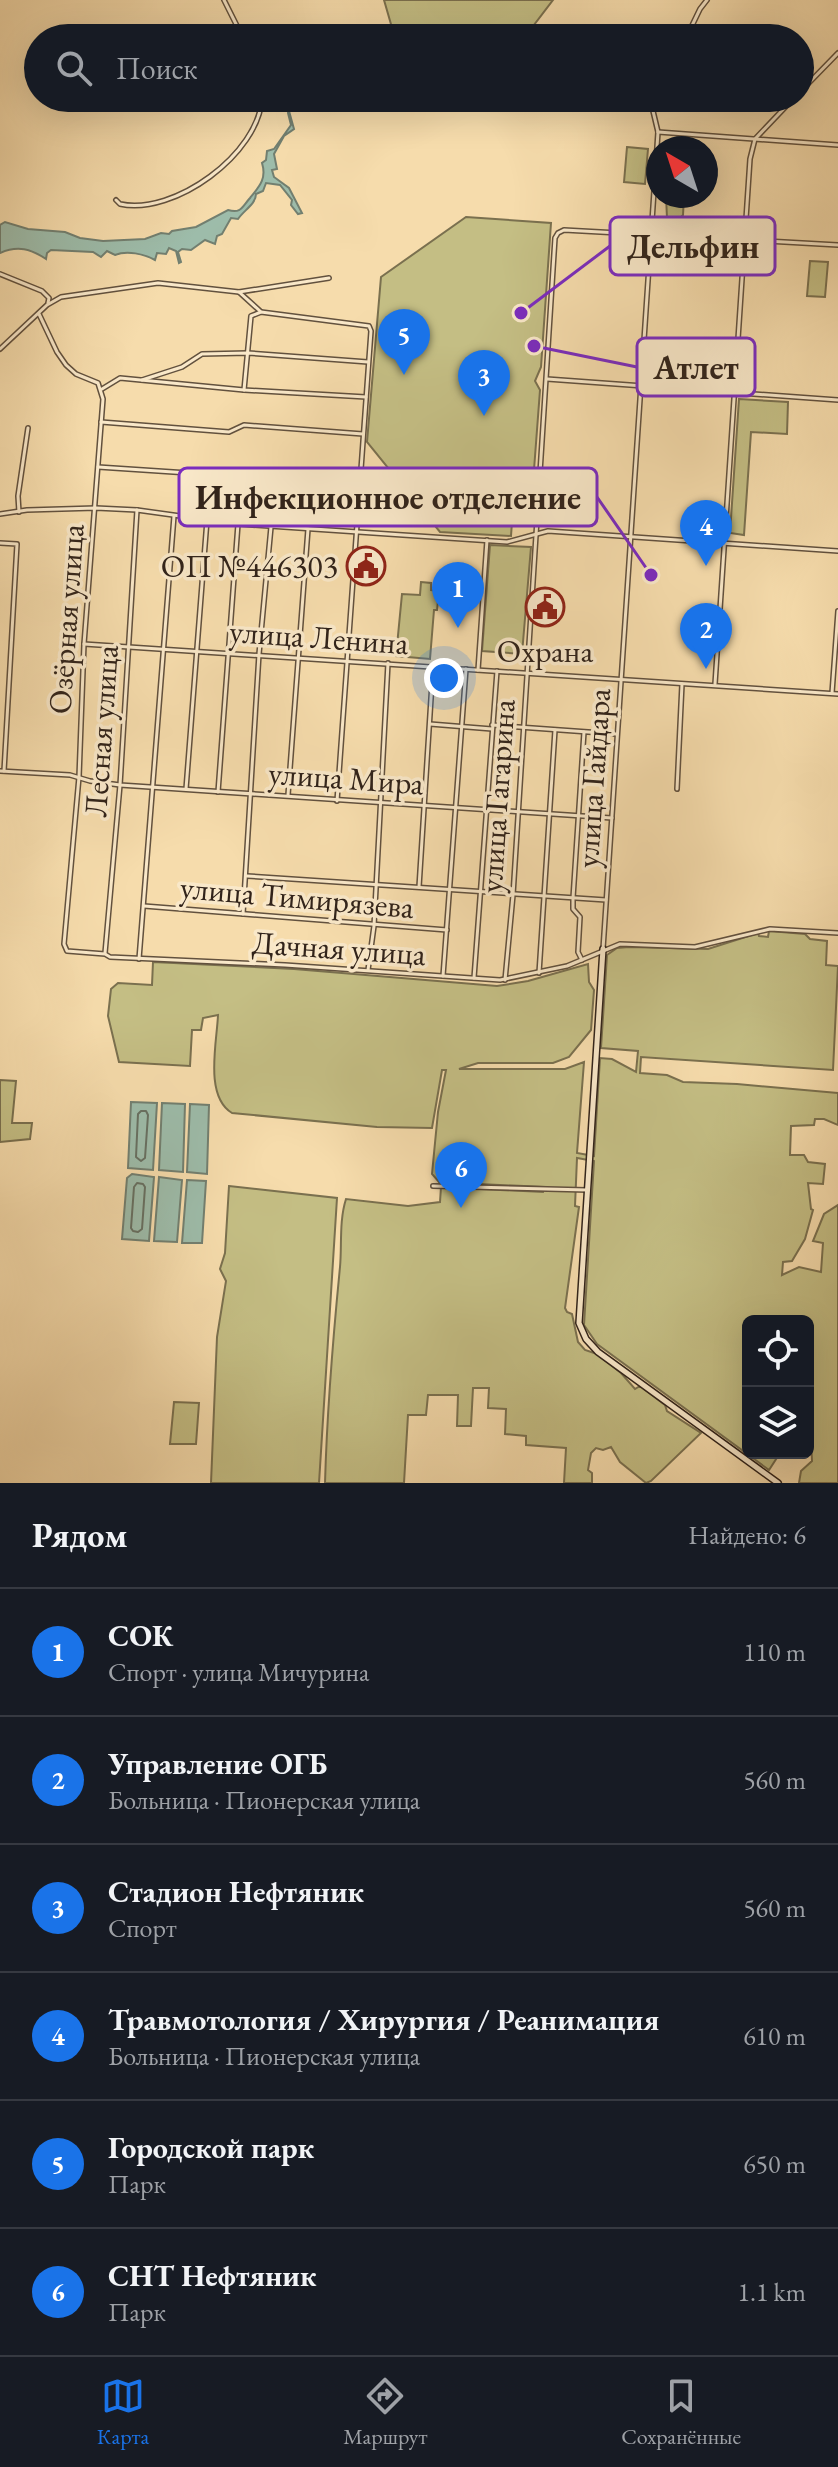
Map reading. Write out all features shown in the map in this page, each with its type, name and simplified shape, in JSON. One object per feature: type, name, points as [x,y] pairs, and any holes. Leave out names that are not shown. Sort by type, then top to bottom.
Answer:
[{"type":"street","points":[[224,0],[236,24]]},
{"type":"street","points":[[693,24],[707,0]]},
{"type":"street","points":[[814,78],[838,53]]},
{"type":"street","points":[[116,200],[124,206],[160,202],[207,178],[232,157],[248,137],[260,112]]},
{"type":"street","name":"улица Гайдара","points":[[603,949],[652,236],[658,132],[653,112]]},
{"type":"street","points":[[715,686],[750,159],[755,139],[781,112]]},
{"type":"street","points":[[658,132],[838,145]]},
{"type":"street","name":"улица Гагарина","points":[[505,980],[555,238],[564,230],[652,236]]},
{"type":"street","points":[[652,236],[838,245]]},
{"type":"street","points":[[0,274],[42,291],[49,298],[47,305]]},
{"type":"street","points":[[0,349],[47,305],[61,297],[158,283],[239,292],[329,278]]},
{"type":"street","points":[[239,292],[261,312]]},
{"type":"street","points":[[244,390],[251,316],[261,312],[369,326],[337,801]]},
{"type":"street","points":[[39,314],[66,365],[102,389],[120,378],[244,390],[366,397]]},
{"type":"street","points":[[140,380],[182,367],[202,354],[248,353],[368,362]]},
{"type":"street","points":[[546,379],[838,400]]},
{"type":"street","name":"Озёрная улица","points":[[67,951],[64,944],[79,777],[84,644],[102,389]]},
{"type":"street","points":[[101,422],[229,432],[244,425],[363,434]]},
{"type":"street","name":"Озёрная улица","points":[[19,512],[18,496],[28,428]]},
{"type":"street","points":[[98,467],[292,480]]},
{"type":"street","points":[[218,792],[238,524],[239,484],[236,477]]},
{"type":"street","points":[[0,514],[96,508],[137,510],[238,524],[487,540],[519,540],[535,532],[548,531],[838,551]]},
{"type":"street","name":"Лесная улица","points":[[105,954],[120,785],[137,510]]},
{"type":"street","points":[[139,959],[174,516]]},
{"type":"street","points":[[186,789],[207,520]]},
{"type":"street","points":[[243,914],[259,654],[271,526]]},
{"type":"street","points":[[288,795],[308,529]]},
{"type":"street","points":[[478,670],[487,540]]},
{"type":"street","points":[[0,543],[17,544],[2,771]]},
{"type":"street","points":[[832,693],[838,611]]},
{"type":"street","name":"улица Ленина","points":[[84,644],[838,694]]},
{"type":"street","points":[[368,971],[374,926],[388,663]]},
{"type":"street","points":[[419,888],[433,667]]},
{"type":"street","points":[[443,978],[466,669]]},
{"type":"street","points":[[474,980],[497,671]]},
{"type":"street","points":[[677,789],[682,683]]},
{"type":"street","points":[[430,724],[618,734]]},
{"type":"street","points":[[539,973],[555,730]]},
{"type":"street","points":[[582,960],[578,952],[580,917],[573,909],[573,898],[584,732]]},
{"type":"street","name":"улица Мира","points":[[2,771],[79,777],[120,785],[612,818]]},
{"type":"street","points":[[246,876],[606,900]]},
{"type":"street","name":"улица Тимирязева","points":[[144,906],[447,930]]},
{"type":"street","name":"Дачная улица","points":[[67,951],[139,959],[505,980],[582,960],[620,944],[695,947],[770,929],[838,933]]},
{"type":"street","points":[[603,949],[579,1323],[586,1339],[598,1352],[778,1483]]},
{"type":"street","points":[[433,1186],[587,1190]]},
{"type":"shaded area","points":[[384,0],[553,0],[535,24],[391,24]]},
{"type":"shaded area","points":[[627,147],[646,149],[645,184],[624,182]]},
{"type":"shaded area","points":[[667,208],[683,208],[683,215],[677,221],[667,218]]},
{"type":"shaded area","points":[[466,217],[551,223],[541,367],[535,381],[540,390],[530,523],[512,522],[511,536],[440,532],[367,442],[381,277]]},
{"type":"shaded area","points":[[810,261],[828,262],[825,297],[807,296]]},
{"type":"shaded area","points":[[739,399],[788,402],[787,434],[751,432],[744,535],[730,533]]},
{"type":"shaded area","points":[[490,545],[531,547],[522,654],[482,651]]},
{"type":"shaded area","points":[[421,582],[431,583],[431,590],[439,591],[437,610],[434,610],[430,659],[396,656],[402,594],[420,595]]},
{"type":"shaded area","points":[[769,931],[805,934],[810,939],[827,941],[826,965],[838,966],[833,1070],[641,1057],[640,1073],[667,1075],[683,1082],[838,1093],[838,1125],[815,1119],[814,1125],[791,1126],[790,1155],[804,1155],[808,1162],[825,1164],[823,1184],[808,1183],[813,1210],[805,1239],[792,1261],[783,1262],[782,1275],[799,1267],[821,1272],[823,1243],[813,1241],[824,1214],[838,1205],[838,1483],[799,1483],[801,1471],[814,1459],[814,1315],[742,1315],[742,1450],[597,1344],[584,1325],[594,1161],[577,1158],[575,1206],[579,1207],[565,1308],[572,1314],[578,1342],[621,1373],[635,1389],[640,1386],[665,1405],[667,1411],[701,1433],[646,1483],[620,1462],[611,1447],[603,1450],[596,1448],[591,1453],[588,1470],[592,1473],[592,1483],[564,1483],[566,1448],[526,1445],[526,1436],[505,1434],[506,1409],[488,1408],[489,1388],[473,1388],[471,1426],[457,1426],[458,1395],[428,1395],[426,1415],[408,1415],[404,1483],[325,1483],[346,1199],[408,1206],[440,1202],[441,1187],[543,1192],[544,1187],[439,1182],[432,1174],[446,1070],[442,1070],[432,1128],[377,1127],[232,1113],[223,1105],[215,1082],[218,1015],[203,1018],[201,1030],[192,1030],[190,1066],[119,1062],[108,1016],[111,989],[118,983],[152,985],[153,962],[294,969],[497,986],[528,981],[588,964],[589,982],[594,990],[591,1030],[569,1057],[553,1063],[478,1063],[459,1069],[565,1069],[584,1062],[577,1153],[594,1156],[600,1058],[612,1059],[636,1072],[638,1051],[601,1048],[607,955],[617,948],[708,949],[758,933],[759,936],[768,937]]},
{"type":"shaded area","points":[[0,1080],[16,1081],[12,1123],[32,1123],[30,1139],[0,1142]]},
{"type":"shaded area","points":[[229,1186],[337,1198],[319,1483],[211,1483],[217,1337],[226,1281],[220,1269],[225,1253]]},
{"type":"shaded area","points":[[174,1402],[199,1403],[196,1444],[170,1444]]},
{"type":"shaded area","points":[[754,1459],[776,1459],[769,1470]]},
{"type":"water","points":[[288,113],[294,129],[284,136],[274,154],[277,169],[272,170],[274,177],[289,188],[302,213],[298,214],[280,185],[266,183],[263,191],[256,194],[252,204],[238,219],[231,218],[222,234],[217,236],[215,244],[205,240],[191,250],[182,249],[178,252],[179,263],[176,251],[169,248],[166,254],[157,253],[155,260],[135,253],[115,255],[107,251],[101,257],[93,252],[51,250],[46,259],[24,249],[0,253],[0,225],[5,222],[28,229],[65,232],[103,241],[145,239],[196,227],[228,210],[239,210],[261,182],[264,174],[262,163],[266,160],[267,151],[274,149],[291,125]]},
{"type":"water","points":[[131,1102],[157,1103],[153,1170],[128,1168]]},
{"type":"water","points":[[162,1103],[185,1104],[183,1172],[159,1170]]},
{"type":"water","points":[[190,1104],[209,1105],[207,1174],[187,1172]]},
{"type":"water","points":[[132,1174],[154,1177],[149,1241],[122,1239],[127,1178]]},
{"type":"water","points":[[159,1177],[182,1180],[177,1242],[154,1241]]},
{"type":"water","points":[[187,1180],[206,1181],[202,1243],[182,1243]]},
{"type":"place","name":"Дельфин","points":[[521,313]]},
{"type":"place","name":"Атлет","points":[[534,346]]},
{"type":"place","name":"Городской парк","points":[[404,375]]},
{"type":"place","name":"Стадион Нефтяник","points":[[484,416]]},
{"type":"place","name":"ОП №446303","points":[[366,566]]},
{"type":"place","name":"Травмотология / Хирургия / Реанимация","points":[[706,566]]},
{"type":"place","name":"Инфекционное отделение","points":[[651,575]]},
{"type":"place","name":"Охрана","points":[[545,607]]},
{"type":"place","name":"СОК","points":[[458,628]]},
{"type":"place","name":"Управление ОГБ","points":[[706,669]]},
{"type":"place","name":"СНТ Нефтяник","points":[[461,1208]]}]
